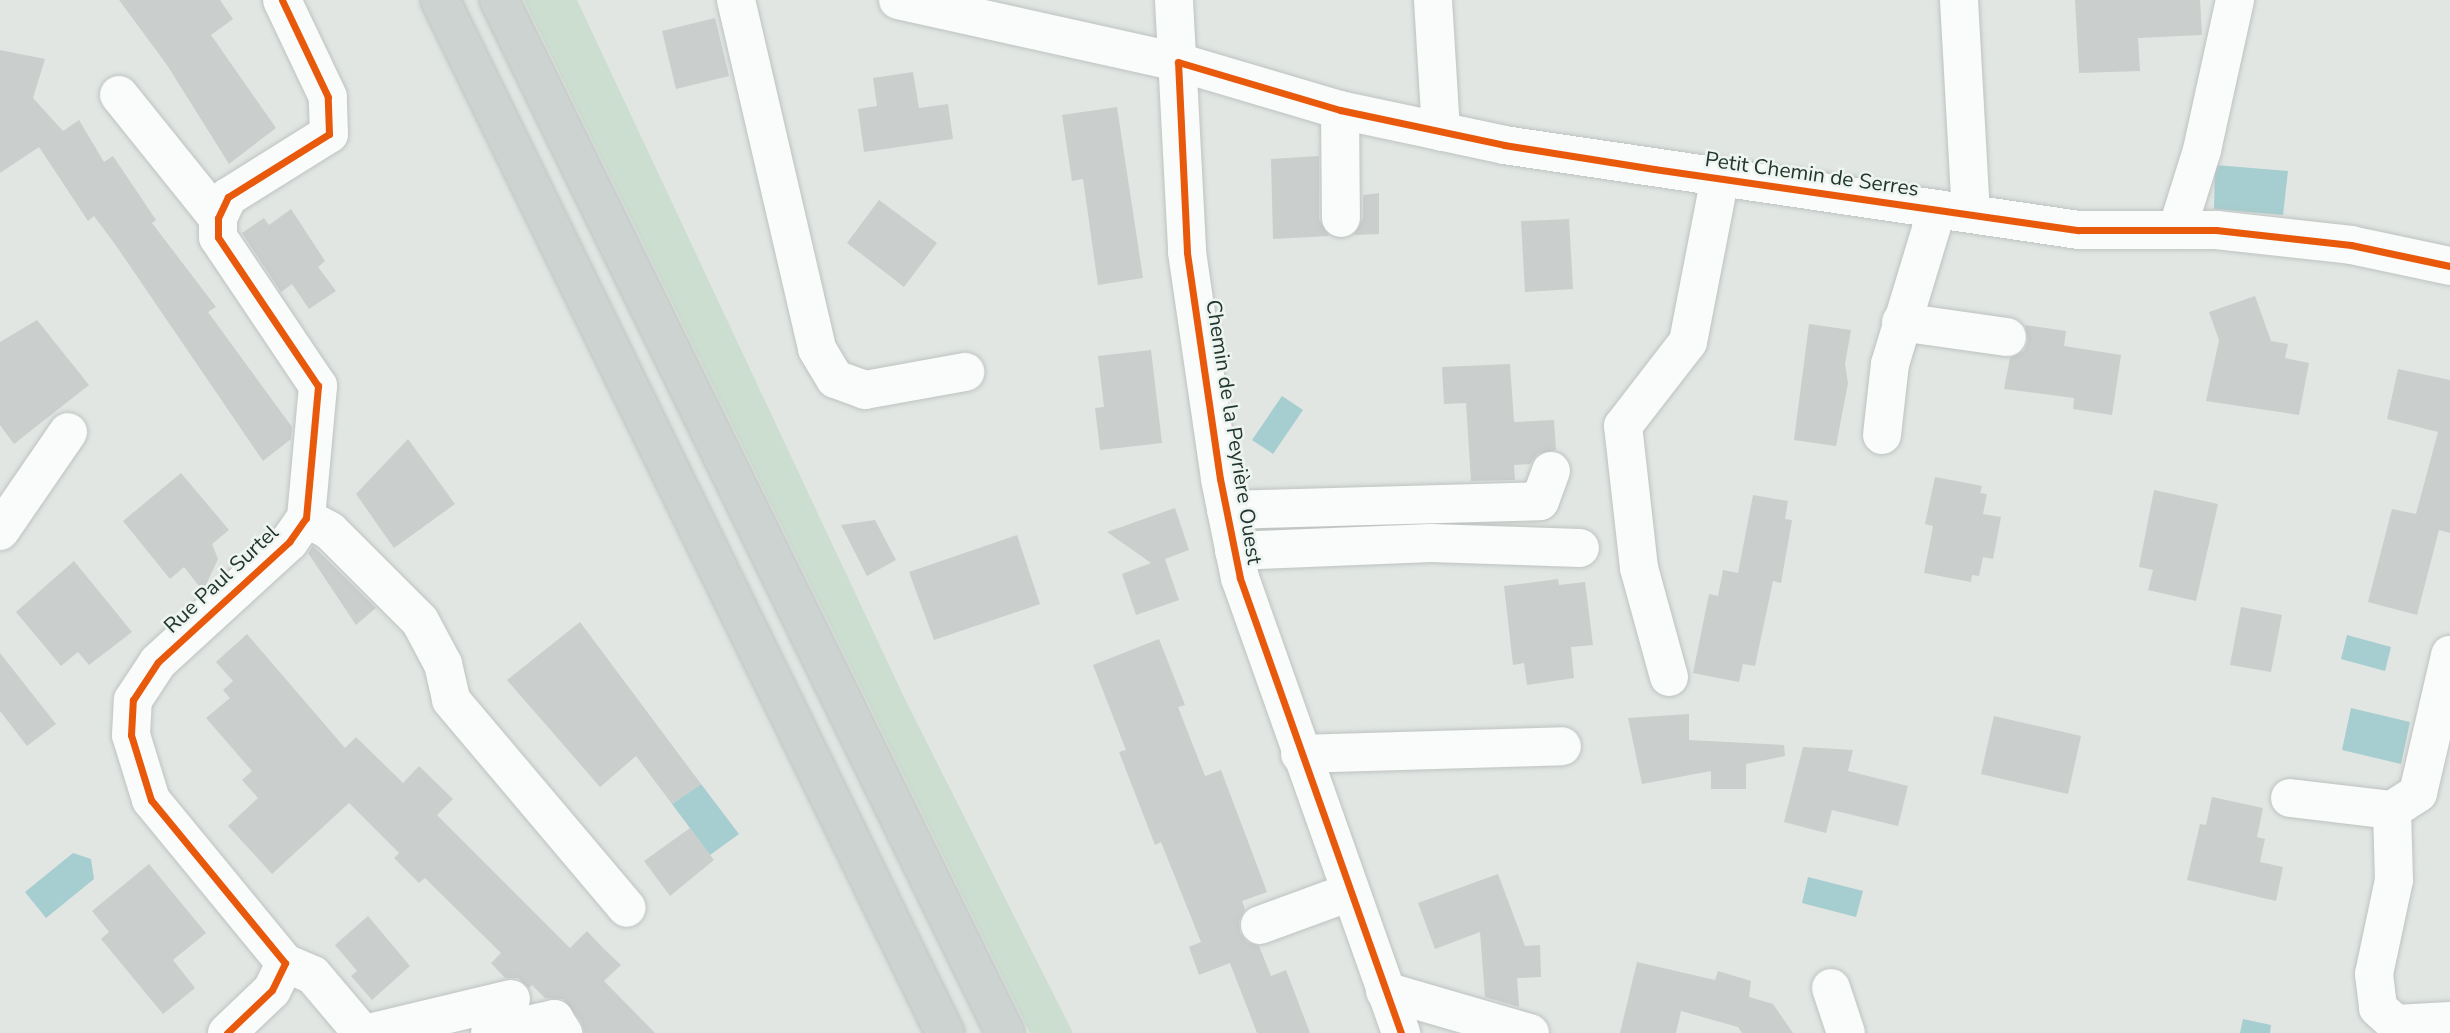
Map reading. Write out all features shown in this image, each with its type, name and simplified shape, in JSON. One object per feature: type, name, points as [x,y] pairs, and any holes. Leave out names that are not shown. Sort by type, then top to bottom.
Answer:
[{"type":"main road","points":[[440,0],[945,1033]]},
{"type":"main road","points":[[499,0],[1005,1033]]},
{"type":"street","points":[[119,95],[218,218],[228,197],[329,134],[328,97],[282,0]]},
{"type":"street","points":[[736,0],[817,349],[835,379],[865,390],[965,372]]},
{"type":"street","name":"Petit Chemin de Serres","points":[[898,0],[1178,62],[1340,110],[1441,132],[1720,178],[2079,230],[2178,230],[2351,245],[2450,266]]},
{"type":"street","name":"Chemin de la Peyrière Ouest","points":[[1174,0],[1188,252],[1234,551],[1300,754],[1401,1033]]},
{"type":"street","points":[[1433,0],[1441,132]]},
{"type":"street","points":[[1882,435],[1890,364],[1901,322],[1954,212],[1959,0]]},
{"type":"street","points":[[2178,230],[2202,150],[2235,0]]},
{"type":"street","points":[[1340,110],[1341,218]]},
{"type":"street","points":[[1670,677],[1639,568],[1623,426],[1688,342],[1720,178]]},
{"type":"street","name":"Rue Paul Surtel","points":[[218,218],[218,237],[318,386],[306,518],[289,542],[158,662],[134,700],[131,735],[151,800],[285,963]]},
{"type":"street","points":[[1901,322],[2007,337]]},
{"type":"street","points":[[0,531],[68,432]]},
{"type":"street","points":[[1226,510],[1540,501],[1551,471]]},
{"type":"street","points":[[306,518],[330,531],[420,621],[443,664],[451,700],[627,908]]},
{"type":"street","points":[[1234,551],[1431,543],[1580,548]]},
{"type":"street","points":[[2290,798],[2392,810],[2417,793],[2450,655]]},
{"type":"street","points":[[1300,754],[1562,746]]},
{"type":"street","points":[[2392,810],[2394,880],[2374,974],[2378,1007],[2396,1024],[2450,1021]]},
{"type":"street","points":[[1260,925],[1350,892]]},
{"type":"street","points":[[227,1033],[272,990],[285,963],[313,975],[362,1033]]},
{"type":"street","points":[[1831,988],[1846,1033]]},
{"type":"street","points":[[1385,990],[1530,1033]]},
{"type":"street","points":[[369,1033],[511,999]]},
{"type":"street","points":[[490,1033],[554,1019],[563,1033]]},
{"type":"green space","points":[[524,0],[577,0],[903,695],[1073,1033],[1030,1033]]},
{"type":"water","points":[[2215,165],[2288,171],[2283,215],[2214,209]]},
{"type":"water","points":[[1282,396],[1303,410],[1273,454],[1252,440]]},
{"type":"water","points":[[2347,635],[2391,647],[2385,671],[2341,659]]},
{"type":"water","points":[[2351,708],[2410,722],[2401,764],[2342,750]]},
{"type":"water","points":[[701,784],[739,834],[710,855],[672,804]]},
{"type":"water","points":[[73,853],[91,859],[94,879],[46,918],[25,892]]},
{"type":"water","points":[[1808,877],[1863,891],[1856,917],[1802,903]]},
{"type":"water","points":[[2243,1019],[2271,1025],[2270,1033],[2240,1033]]},
{"type":"building","points":[[119,0],[220,0],[233,19],[211,35],[276,128],[229,164],[167,65]]},
{"type":"building","points":[[2075,0],[2200,0],[2202,35],[2138,38],[2140,71],[2079,73]]},
{"type":"building","points":[[715,18],[729,76],[676,89],[662,31]]},
{"type":"building","points":[[0,50],[45,59],[33,98],[63,131],[79,120],[104,162],[113,156],[156,220],[152,223],[216,307],[208,312],[292,427],[291,439],[263,461],[117,247],[94,216],[88,221],[39,147],[0,173]]},
{"type":"building","points":[[913,72],[919,108],[948,104],[953,139],[864,152],[858,109],[877,106],[873,78]]},
{"type":"building","points":[[1117,107],[1143,278],[1098,285],[1083,179],[1072,181],[1062,115]]},
{"type":"building","points":[[1319,156],[1319,219],[1329,236],[1273,239],[1271,159]]},
{"type":"building","points":[[1379,193],[1379,234],[1354,235],[1363,218],[1363,195]]},
{"type":"building","points":[[879,200],[937,243],[904,287],[847,243]]},
{"type":"building","points":[[291,209],[325,261],[318,267],[336,291],[309,309],[292,284],[281,292],[242,233],[264,218],[269,225]]},
{"type":"building","points":[[1569,219],[1573,289],[1525,292],[1521,221]]},
{"type":"building","points":[[2255,296],[2271,341],[2288,344],[2285,358],[2309,363],[2299,415],[2206,401],[2219,340],[2209,312]]},
{"type":"building","points":[[37,320],[89,385],[14,444],[0,425],[0,342]]},
{"type":"building","points":[[1809,324],[1851,330],[1845,364],[1848,383],[1836,446],[1794,440]]},
{"type":"building","points":[[2025,325],[2066,331],[2064,346],[2121,355],[2112,415],[2073,409],[2074,398],[2004,389],[2010,358],[2024,351],[2028,341]]},
{"type":"building","points":[[1151,350],[1162,443],[1100,450],[1095,408],[1104,407],[1098,356]]},
{"type":"building","points":[[1510,364],[1514,422],[1554,420],[1556,450],[1538,454],[1530,464],[1514,465],[1515,480],[1471,481],[1466,403],[1444,404],[1442,367]]},
{"type":"building","points":[[2398,369],[2450,380],[2450,533],[2439,530],[2417,615],[2368,602],[2392,509],[2416,514],[2438,432],[2387,419]]},
{"type":"building","points":[[408,439],[455,504],[394,548],[356,494]]},
{"type":"building","points":[[181,473],[229,530],[212,544],[218,559],[203,591],[184,567],[170,579],[123,521]]},
{"type":"building","points":[[1935,477],[1982,486],[1980,493],[1987,494],[1983,514],[2001,517],[1993,559],[1983,557],[1979,576],[1972,575],[1971,582],[1924,573],[1933,526],[1925,524]]},
{"type":"building","points":[[2154,490],[2218,504],[2196,601],[2148,590],[2153,570],[2139,567]]},
{"type":"building","points":[[1753,495],[1788,501],[1785,519],[1792,520],[1781,583],[1773,581],[1755,666],[1743,664],[1739,682],[1693,673],[1709,594],[1718,596],[1723,570],[1738,573]]},
{"type":"building","points":[[1175,508],[1189,550],[1165,559],[1179,600],[1136,615],[1122,574],[1151,563],[1107,532]]},
{"type":"building","points":[[875,520],[896,560],[867,576],[841,525]]},
{"type":"building","points":[[1017,535],[1040,604],[934,640],[909,572]]},
{"type":"building","points":[[313,546],[376,608],[356,625],[308,553]]},
{"type":"building","points":[[74,561],[132,632],[89,665],[78,652],[61,666],[16,612]]},
{"type":"building","points":[[1558,579],[1559,585],[1585,582],[1593,645],[1571,647],[1574,678],[1527,685],[1524,663],[1513,665],[1504,586]]},
{"type":"building","points":[[2241,607],[2282,615],[2271,672],[2230,665]]},
{"type":"building","points":[[580,622],[701,784],[672,804],[636,756],[600,787],[507,680]]},
{"type":"building","points":[[247,634],[345,748],[356,737],[403,783],[419,766],[453,799],[437,815],[570,948],[587,931],[621,965],[604,981],[655,1033],[585,1033],[581,1021],[563,999],[545,998],[532,985],[529,988],[518,978],[505,978],[491,963],[501,953],[425,878],[419,883],[394,858],[399,853],[349,803],[272,874],[228,826],[258,798],[242,780],[252,771],[206,718],[230,698],[223,690],[233,681],[216,662]]},
{"type":"building","points":[[1159,639],[1185,705],[1178,707],[1205,776],[1221,770],[1267,892],[1242,901],[1245,909],[1239,921],[1240,933],[1247,942],[1259,946],[1271,976],[1286,970],[1310,1033],[1257,1033],[1230,963],[1199,975],[1189,947],[1201,942],[1161,842],[1155,845],[1119,752],[1126,750],[1093,665]]},
{"type":"building","points":[[0,653],[56,724],[27,746],[0,711]]},
{"type":"building","points":[[1689,714],[1689,740],[1784,745],[1785,756],[1746,764],[1746,789],[1711,789],[1711,771],[1642,784],[1628,718]]},
{"type":"building","points":[[1994,716],[2081,736],[2068,794],[1981,774]]},
{"type":"building","points":[[1803,747],[1853,750],[1848,771],[1908,786],[1898,826],[1832,810],[1826,833],[1784,822]]},
{"type":"building","points":[[2212,797],[2263,808],[2257,837],[2265,839],[2260,862],[2283,867],[2276,901],[2187,880],[2200,824],[2206,825]]},
{"type":"building","points":[[690,828],[714,860],[670,896],[644,861]]},
{"type":"building","points":[[149,864],[206,933],[173,960],[195,988],[163,1014],[101,939],[109,932],[92,911]]},
{"type":"building","points":[[1498,874],[1525,946],[1540,945],[1541,977],[1517,978],[1519,1007],[1485,997],[1480,932],[1435,949],[1418,903]]},
{"type":"building","points":[[368,916],[410,966],[372,1000],[351,976],[357,971],[335,945]]},
{"type":"building","points":[[1637,962],[1715,980],[1718,971],[1751,981],[1749,997],[1773,1004],[1793,1033],[1742,1033],[1738,1027],[1681,1011],[1676,1033],[1620,1033]]},
{"type":"cycle path","points":[[227,1033],[272,990],[285,963],[151,800],[131,735],[133,700],[158,662],[289,542],[306,518],[318,386],[218,237],[218,218],[228,197],[329,134],[328,97],[282,0]]},
{"type":"cycle path","points":[[1401,1033],[1240,578],[1220,479],[1187,252],[1178,62],[1340,110],[1504,145],[2079,230],[2216,230],[2351,245],[2450,266]]}]
